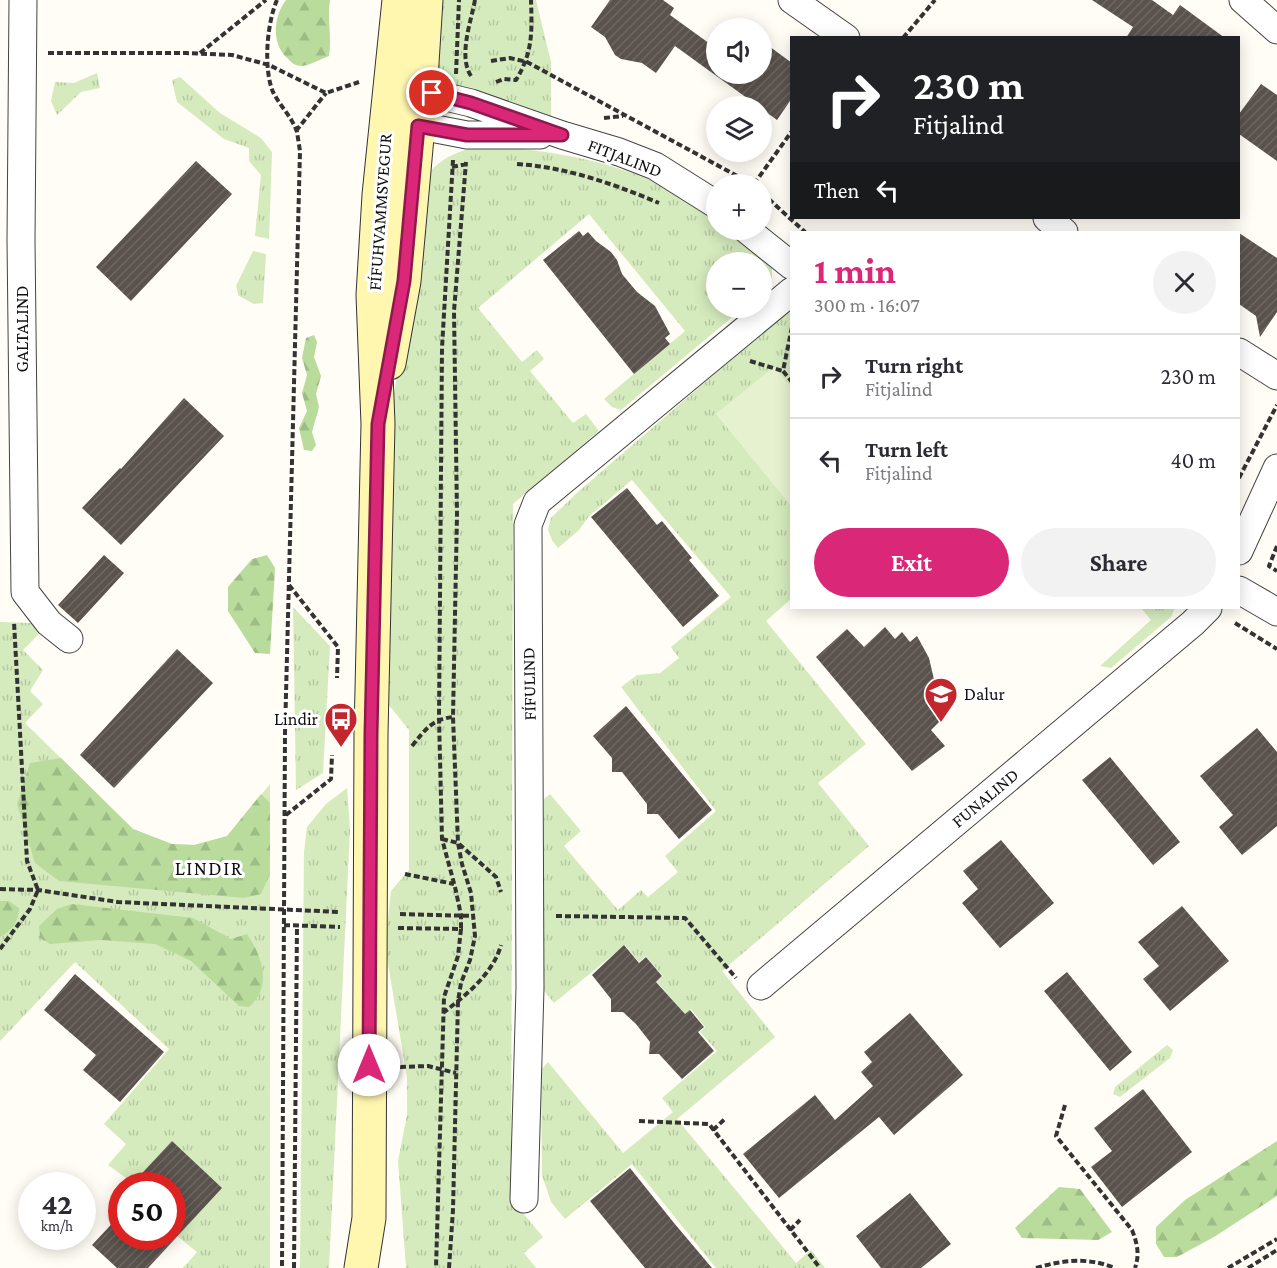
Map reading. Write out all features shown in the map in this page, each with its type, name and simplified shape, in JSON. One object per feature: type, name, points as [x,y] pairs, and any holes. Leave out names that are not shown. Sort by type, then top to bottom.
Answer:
[{"type":"main road","name":"FÍFUHVAMMSVEGUR","points":[[362,1268],[369,1218],[371,734],[378,424],[404,281],[402,123],[405,87],[399,0]]},
{"type":"main road","name":"FÍFUHVAMMSVEGUR","points":[[405,87],[426,0]]},
{"type":"main road","name":"FÍFUHVAMMSVEGUR","points":[[369,1218],[382,1268]]},
{"type":"street","name":"GALTALIND","points":[[22,0],[21,252],[24,592]]},
{"type":"street","points":[[792,0],[843,36]]},
{"type":"street","points":[[1243,0],[1277,30]]},
{"type":"street","name":"FITJALIND","points":[[405,87],[471,103],[619,152],[655,166],[706,198]]},
{"type":"street","name":"FITJALIND","points":[[402,123],[467,135],[562,135]]},
{"type":"street","points":[[1048,219],[1063,231]]},
{"type":"street","points":[[760,240],[790,264]]},
{"type":"street","name":"FÍFULIND","points":[[524,1199],[530,988],[528,525],[537,502],[790,293]]},
{"type":"street","points":[[1240,353],[1277,376]]},
{"type":"street","points":[[1240,549],[1277,468]]},
{"type":"street","points":[[1240,591],[1277,612]]},
{"type":"street","points":[[24,592],[49,623],[69,639]]},
{"type":"street","name":"FUNALIND","points":[[761,986],[1184,631],[1207,609]]},
{"type":"path","points":[[199,53],[266,0]]},
{"type":"path","points":[[277,0],[272,10],[268,37],[268,65],[272,89],[296,131],[300,151],[285,733],[282,1268]]},
{"type":"path","points":[[456,84],[459,0]]},
{"type":"path","points":[[456,52],[465,53],[474,0]]},
{"type":"path","points":[[491,87],[504,79],[516,80],[527,62],[531,42],[531,0]]},
{"type":"path","points":[[905,36],[935,0]]},
{"type":"path","points":[[40,53],[232,55],[268,65],[326,93]]},
{"type":"path","points":[[491,61],[510,58],[527,62],[734,174]]},
{"type":"path","points":[[296,131],[326,93],[359,82]]},
{"type":"path","points":[[760,174],[790,134]]},
{"type":"path","points":[[436,1268],[444,997],[458,956],[461,929],[461,915],[442,838],[439,718],[442,348],[453,155]]},
{"type":"path","points":[[450,1268],[458,1001],[475,936],[471,893],[458,843],[453,717],[457,514],[454,311],[466,158]]},
{"type":"path","points":[[452,167],[477,164]]},
{"type":"path","points":[[510,164],[534,165],[614,184],[664,205]]},
{"type":"path","points":[[772,202],[790,218]]},
{"type":"path","points":[[791,219],[804,231]]},
{"type":"path","points":[[790,337],[783,371],[790,380]]},
{"type":"path","points":[[1240,476],[1277,405]]},
{"type":"path","points":[[1277,546],[1269,566],[1277,571]]},
{"type":"path","points":[[289,585],[338,647],[337,678]]},
{"type":"path","points":[[0,949],[30,909],[38,890],[27,861],[13,607],[24,592]]},
{"type":"path","points":[[1235,623],[1277,649]]},
{"type":"path","points":[[412,746],[439,718],[453,717]]},
{"type":"path","points":[[285,815],[331,779],[332,755]]},
{"type":"path","points":[[442,838],[458,843],[496,878],[510,916],[686,918],[738,979],[761,986]]},
{"type":"path","points":[[405,874],[454,884]]},
{"type":"path","points":[[0,889],[38,890],[118,902],[349,913]]},
{"type":"path","points":[[399,914],[474,916]]},
{"type":"path","points":[[284,926],[343,927]]},
{"type":"path","points":[[294,1268],[297,926]]},
{"type":"path","points":[[397,928],[461,929]]},
{"type":"path","points":[[443,1013],[483,977],[499,953],[502,944]]},
{"type":"path","points":[[400,1067],[428,1066],[456,1073]]},
{"type":"path","points":[[1065,1105],[1056,1136],[1132,1230],[1138,1244],[1135,1268]]},
{"type":"path","points":[[713,1130],[726,1118]]},
{"type":"path","points":[[639,1121],[709,1124],[820,1268]]},
{"type":"path","points":[[790,1230],[800,1220]]},
{"type":"path","points":[[1228,1268],[1277,1239]]},
{"type":"path","points":[[1248,1268],[1277,1250]]},
{"type":"path","points":[[1036,1268],[1061,1261],[1080,1261],[1115,1268]]},
{"type":"path","points":[[1080,1261],[1080,1268]]},
{"type":"green space","points":[[286,0],[330,0],[329,56],[299,66],[291,62],[281,51],[276,29],[279,14]]},
{"type":"green space","points":[[437,0],[536,0],[551,62],[551,121],[453,86],[440,78],[435,64]]},
{"type":"green space","points":[[97,73],[100,88],[81,92],[57,115],[51,101],[55,82],[74,83]]},
{"type":"green space","points":[[180,77],[220,113],[261,138],[272,152],[269,239],[255,236],[261,175],[249,161],[249,148],[224,139],[177,102],[172,80]]},
{"type":"green space","points":[[482,146],[544,152],[605,164],[634,174],[663,185],[706,210],[706,240],[745,240],[757,252],[706,252],[706,318],[731,318],[621,410],[612,407],[604,399],[685,331],[589,214],[478,308],[522,362],[537,350],[544,359],[530,371],[573,423],[586,414],[599,431],[513,504],[511,1199],[543,1237],[524,1253],[536,1268],[406,1268],[398,1161],[407,1115],[407,1077],[385,946],[391,891],[409,870],[409,730],[388,704],[394,394],[429,172],[442,161],[466,150]]},
{"type":"green space","points":[[253,251],[266,254],[263,303],[254,304],[239,296],[236,286]]},
{"type":"green space","points":[[790,309],[790,600],[766,621],[866,744],[818,783],[869,846],[722,971],[775,1037],[677,1119],[796,1263],[811,1250],[825,1268],[716,1268],[632,1164],[565,1219],[551,1202],[542,1175],[541,1070],[548,1062],[623,1153],[673,1112],[662,1098],[717,1051],[700,1032],[705,1027],[691,1009],[685,1014],[657,982],[663,976],[646,956],[639,962],[625,945],[554,1003],[540,986],[544,799],[550,794],[581,831],[564,846],[618,910],[641,890],[648,897],[678,872],[665,856],[716,811],[621,687],[637,675],[660,673],[679,658],[671,647],[731,597],[632,480],[589,516],[579,530],[558,548],[548,530],[551,518]]},
{"type":"green space","points":[[314,335],[317,342],[314,357],[321,376],[316,394],[319,407],[312,432],[316,445],[312,451],[304,450],[299,428],[307,411],[302,393],[307,375],[302,358],[306,338]]},
{"type":"green space","points":[[774,367],[790,386],[790,505],[716,414]]},
{"type":"green space","points":[[267,555],[275,568],[270,654],[255,653],[228,611],[228,587],[252,559]]},
{"type":"green space","points":[[293,607],[330,646],[323,773],[296,790]]},
{"type":"green space","points":[[1142,609],[1175,609],[1171,617],[1111,668],[1100,666],[1151,620]]},
{"type":"green space","points":[[0,622],[32,623],[39,634],[23,650],[43,670],[30,691],[43,704],[25,723],[133,829],[172,844],[194,845],[227,837],[270,784],[270,1268],[183,1268],[197,1252],[186,1243],[186,1172],[174,1172],[172,1141],[143,1172],[118,1172],[108,1165],[126,1144],[104,1124],[169,1049],[75,962],[0,1041]]},
{"type":"green space","points":[[61,758],[133,829],[172,844],[194,845],[227,836],[261,794],[270,803],[270,874],[261,894],[244,898],[59,881],[35,863],[17,804],[30,763]]},
{"type":"green space","points":[[347,788],[350,829],[329,1268],[300,1268],[304,852],[307,827],[326,804]]},
{"type":"green space","points":[[0,901],[9,901],[19,908],[14,925],[0,937]]},
{"type":"green space","points":[[72,904],[193,918],[231,939],[247,934],[261,961],[263,981],[261,990],[249,1007],[239,1006],[191,961],[155,944],[101,940],[50,944],[40,938],[39,926],[57,909]]},
{"type":"green space","points":[[1167,1045],[1173,1050],[1170,1058],[1120,1097],[1113,1094],[1115,1087]]},
{"type":"green space","points":[[1277,1141],[1277,1196],[1214,1237],[1177,1257],[1164,1257],[1156,1244],[1156,1227],[1185,1200]]},
{"type":"green space","points":[[1059,1187],[1080,1189],[1112,1232],[1098,1240],[1022,1238],[1015,1228]]},
{"type":"building","points":[[610,0],[663,0],[674,8],[670,15],[706,41],[706,68],[675,46],[656,73],[642,63],[621,59],[615,55],[605,37],[591,27]]},
{"type":"building","points":[[1092,0],[1152,0],[1173,15],[1180,5],[1222,36],[1127,36],[1133,27]]},
{"type":"building","points":[[772,48],[790,62],[790,101],[777,120],[772,116],[772,96],[744,96],[728,84],[772,84]]},
{"type":"building","points":[[1261,84],[1277,95],[1277,161],[1240,135],[1240,113]]},
{"type":"building","points":[[196,161],[232,194],[131,301],[96,267]]},
{"type":"building","points":[[579,231],[583,236],[588,232],[611,252],[622,274],[637,292],[655,306],[670,334],[665,338],[670,344],[634,374],[543,260]]},
{"type":"building","points":[[1240,234],[1277,258],[1277,312],[1260,337],[1256,316],[1240,305]]},
{"type":"building","points":[[184,398],[224,436],[121,545],[82,508],[121,469]]},
{"type":"building","points":[[627,488],[657,525],[662,521],[692,558],[689,560],[719,596],[683,627],[591,517]]},
{"type":"building","points":[[104,555],[124,573],[78,623],[58,605]]},
{"type":"building","points":[[885,627],[895,639],[902,632],[910,642],[917,636],[929,658],[943,718],[931,730],[945,746],[912,771],[816,657],[847,629],[864,647]]},
{"type":"building","points":[[177,649],[213,683],[114,788],[80,755]]},
{"type":"building","points":[[626,706],[712,810],[679,839],[658,814],[647,814],[647,804],[622,772],[612,772],[612,758],[593,736]]},
{"type":"building","points":[[1257,728],[1277,752],[1277,826],[1242,855],[1219,827],[1233,815],[1200,776]]},
{"type":"building","points":[[1110,757],[1180,842],[1153,865],[1082,780]]},
{"type":"building","points":[[1001,840],[1054,903],[1000,948],[962,903],[978,889],[963,871]]},
{"type":"building","points":[[1182,906],[1229,961],[1170,1011],[1143,979],[1159,966],[1138,942]]},
{"type":"building","points":[[624,945],[639,963],[646,957],[662,976],[656,982],[685,1014],[690,1010],[704,1027],[698,1032],[714,1051],[682,1079],[659,1054],[649,1054],[650,1042],[636,1024],[623,1012],[611,1012],[611,999],[592,975]]},
{"type":"building","points":[[1067,972],[1132,1052],[1110,1071],[1044,991]]},
{"type":"building","points":[[75,974],[164,1052],[120,1102],[83,1070],[96,1055],[44,1010]]},
{"type":"building","points":[[910,1013],[963,1075],[894,1135],[879,1117],[779,1198],[743,1154],[815,1095],[835,1120],[873,1086],[861,1072],[872,1062],[864,1052]]},
{"type":"building","points":[[1143,1089],[1192,1152],[1122,1207],[1091,1167],[1112,1151],[1094,1128]]},
{"type":"building","points":[[172,1141],[222,1188],[186,1227],[186,1172],[143,1172]]},
{"type":"building","points":[[630,1168],[712,1268],[645,1268],[635,1256],[590,1201]]},
{"type":"building","points":[[910,1193],[951,1244],[921,1268],[881,1268],[856,1236]]},
{"type":"building","points":[[108,1228],[108,1250],[165,1250],[148,1268],[117,1268],[96,1249],[96,1241]]},
{"type":"place","name":"Dalur","points":[[941,723]]},
{"type":"place","name":"Lindir","points":[[341,748]]},
{"type":"district","name":"LINDIR","points":[[209,868]]},
{"type":"route","points":[[369,1065],[371,734],[378,424],[404,281],[418,126],[467,135],[562,135],[471,103],[432,93]]}]
